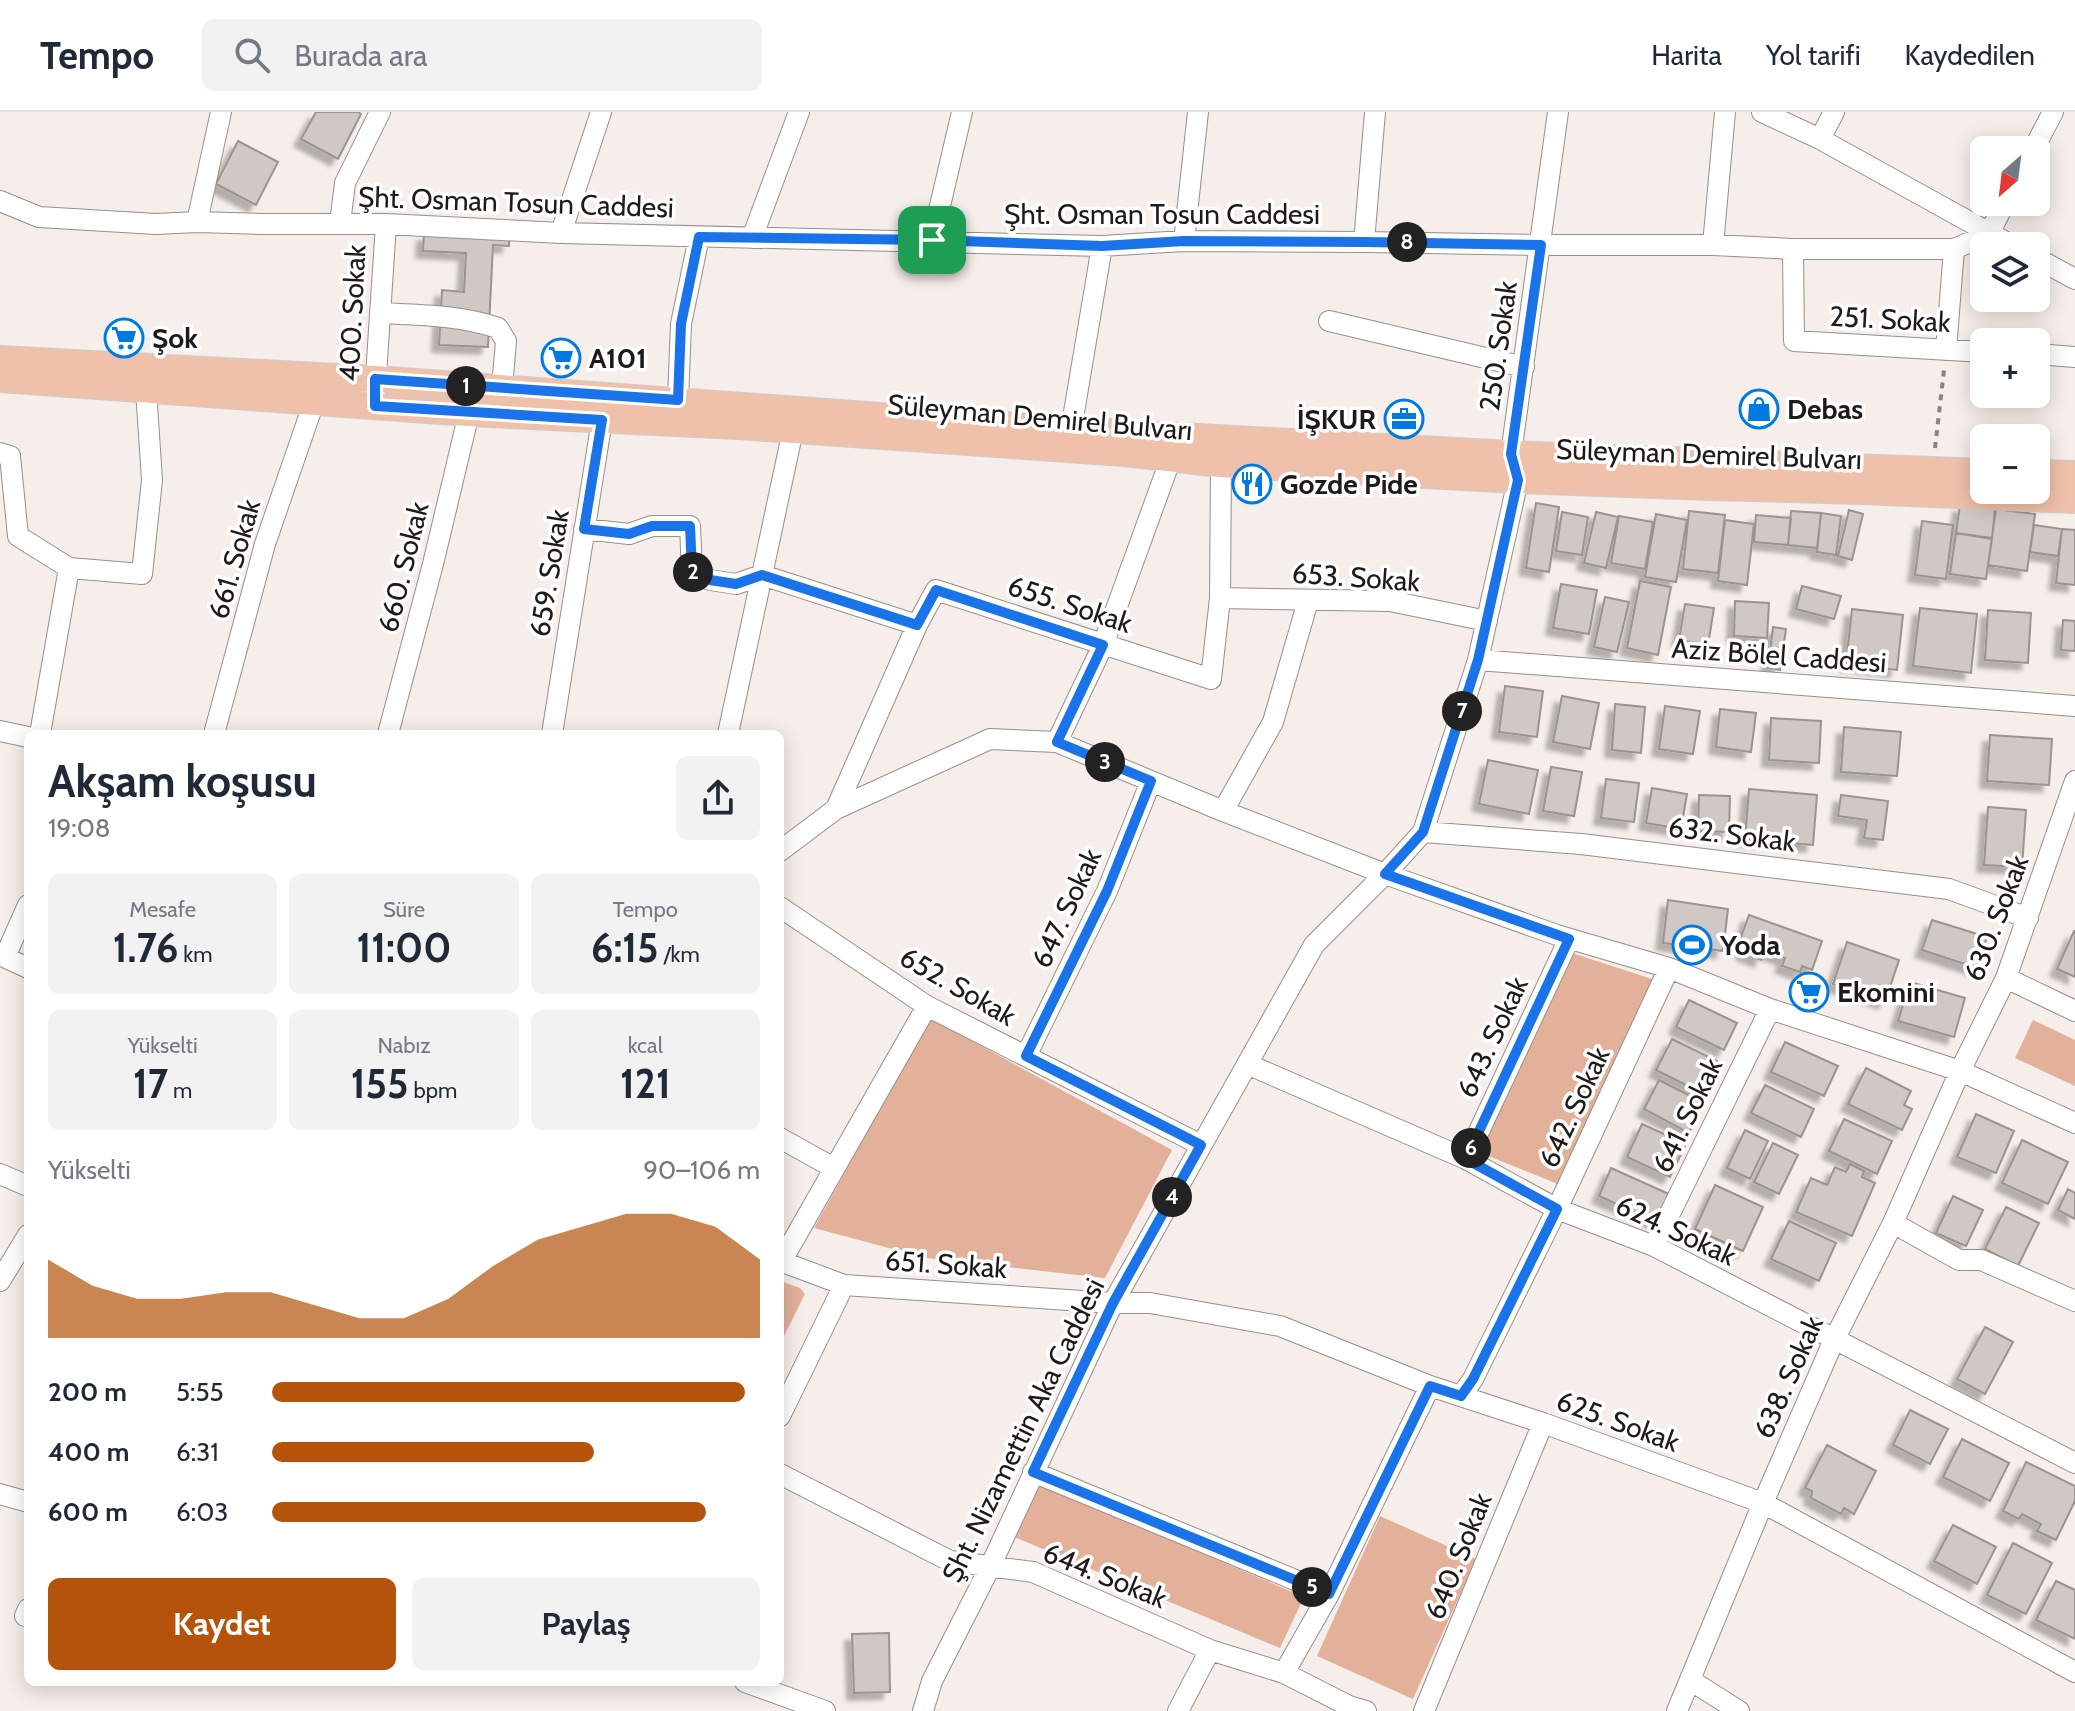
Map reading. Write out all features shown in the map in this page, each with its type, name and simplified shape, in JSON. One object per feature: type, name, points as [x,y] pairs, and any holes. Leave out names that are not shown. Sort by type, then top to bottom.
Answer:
[{"type":"main road","name":"Süleyman Demirel Bulvarı","points":[[0,359],[375,379],[678,400],[1514,467],[1695,487],[2075,500]]},
{"type":"main road","name":"Süleyman Demirel Bulvarı","points":[[0,379],[469,413],[793,430],[1125,453],[1221,464],[1970,472]]},
{"type":"main road","points":[[2050,473],[2075,474]]},
{"type":"street","points":[[197,222],[221,112]]},
{"type":"street","points":[[340,223],[345,183],[380,112]]},
{"type":"street","points":[[561,233],[601,112]]},
{"type":"street","points":[[752,238],[799,112]]},
{"type":"street","points":[[932,240],[962,112]]},
{"type":"street","points":[[1184,241],[1198,112]]},
{"type":"street","points":[[1364,242],[1375,112]]},
{"type":"street","name":"250. Sokak","points":[[1514,467],[1558,112]]},
{"type":"street","points":[[1713,245],[1725,112]]},
{"type":"street","points":[[1762,112],[1820,139],[1985,232]]},
{"type":"street","points":[[1820,139],[1834,112]]},
{"type":"street","points":[[2040,136],[2053,112]]},
{"type":"street","name":"Şht. Osman Tosun Caddesi","points":[[0,201],[39,217],[156,224],[386,224],[561,233],[1102,246],[1184,241],[1954,249],[1970,242]]},
{"type":"street","name":"400. Sokak","points":[[375,406],[386,224]]},
{"type":"street","points":[[678,400],[681,324],[699,237]]},
{"type":"street","points":[[1071,430],[1102,246]]},
{"type":"street","name":"251. Sokak","points":[[1793,249],[1794,341],[1970,351]]},
{"type":"street","points":[[1946,350],[1954,249]]},
{"type":"street","points":[[2050,266],[2075,279]]},
{"type":"street","points":[[380,313],[479,321],[498,328],[506,341],[502,388]]},
{"type":"street","points":[[1329,321],[1524,367]]},
{"type":"street","points":[[2050,355],[2075,357]]},
{"type":"street","points":[[0,453],[10,456],[18,536],[69,568],[142,574],[152,480],[146,390]]},
{"type":"street","name":"661. Sokak","points":[[215,730],[265,544],[314,402]]},
{"type":"street","name":"660. Sokak","points":[[389,730],[469,413]]},
{"type":"street","name":"659. Sokak","points":[[553,730],[602,420]]},
{"type":"street","points":[[729,730],[793,430]]},
{"type":"street","points":[[1057,742],[1103,645],[1171,458]]},
{"type":"street","name":"655. Sokak","points":[[836,809],[917,625],[936,590],[1211,679],[1220,598],[1221,464]]},
{"type":"street","name":"Şht. Nizamettin Aka Caddesi","points":[[923,1711],[932,1681],[990,1567],[1113,1303],[1314,945],[1423,832],[1478,660],[1514,467]]},
{"type":"street","points":[[584,529],[629,534],[652,526],[690,526],[692,571],[710,580],[736,584],[762,575],[917,625]]},
{"type":"street","points":[[41,730],[69,568]]},
{"type":"street","name":"653. Sokak","points":[[1220,598],[1390,601],[1487,621]]},
{"type":"street","points":[[1223,811],[1273,722],[1308,601]]},
{"type":"street","name":"Aziz Bölel Caddesi","points":[[1478,660],[2075,706]]},
{"type":"street","points":[[0,731],[24,736]]},
{"type":"street","points":[[784,848],[836,809],[990,739],[1057,742],[1385,874],[1569,939],[1669,968],[1770,1009],[1960,1071],[2075,1123]]},
{"type":"street","name":"647. Sokak","points":[[1026,1056],[1107,891],[1151,781]]},
{"type":"street","name":"630. Sokak","points":[[1960,1071],[2006,978],[2075,781]]},
{"type":"street","name":"632. Sokak","points":[[1423,832],[1581,844],[1949,889],[2028,918]]},
{"type":"street","name":"652. Sokak","points":[[784,910],[927,1006],[1201,1145]]},
{"type":"street","points":[[24,913],[2,956],[24,966]]},
{"type":"street","name":"643. Sokak","points":[[1466,1159],[1569,939]]},
{"type":"street","name":"642. Sokak","points":[[1461,1396],[1473,1379],[1557,1209],[1669,968]]},
{"type":"street","points":[[2006,978],[2075,1011]]},
{"type":"street","points":[[784,1254],[927,1006]]},
{"type":"street","name":"641. Sokak","points":[[1654,1246],[1770,1009]]},
{"type":"street","name":"624. Sokak","points":[[1247,1064],[1466,1159],[1557,1209],[1654,1246],[2075,1463]]},
{"type":"street","name":"638. Sokak","points":[[1677,1711],[1834,1340],[1893,1223],[1960,1071]]},
{"type":"street","points":[[784,1140],[834,1168]]},
{"type":"street","points":[[0,1174],[24,1184]]},
{"type":"street","points":[[1893,1223],[1959,1260],[1981,1260],[2075,1301]]},
{"type":"street","points":[[0,1281],[24,1242]]},
{"type":"street","name":"651. Sokak","points":[[784,1262],[844,1285],[1113,1303]]},
{"type":"street","points":[[784,1408],[844,1285]]},
{"type":"street","name":"625. Sokak","points":[[1113,1303],[1150,1303],[1280,1326],[1430,1386],[1543,1423],[1763,1503],[2075,1672]]},
{"type":"street","points":[[1284,1673],[1329,1594],[1430,1386]]},
{"type":"street","name":"640. Sokak","points":[[1424,1711],[1543,1423]]},
{"type":"street","points":[[1033,1472],[1329,1594]]},
{"type":"street","name":"644. Sokak","points":[[784,1476],[950,1561],[1033,1572],[1210,1650],[1284,1673],[1354,1709]]},
{"type":"street","points":[[0,1494],[24,1501]]},
{"type":"street","points":[[1178,1711],[1210,1650]]},
{"type":"street","points":[[1690,1680],[1739,1711]]},
{"type":"street","points":[[756,1686],[825,1711]]},
{"type":"path","points":[[1932,471],[1946,350]]},
{"type":"shaded area","points":[[1572,953],[1655,980],[1560,1185],[1479,1152]]},
{"type":"shaded area","points":[[930,1018],[1172,1150],[1105,1278],[926,1258],[814,1228]]},
{"type":"shaded area","points":[[2033,1020],[2075,1040],[2075,1086],[2015,1058]]},
{"type":"shaded area","points":[[784,1282],[800,1288],[805,1294],[784,1336]]},
{"type":"shaded area","points":[[1039,1484],[1304,1597],[1280,1648],[1014,1537]]},
{"type":"shaded area","points":[[1380,1516],[1476,1559],[1413,1699],[1317,1656]]},
{"type":"building","points":[[316,112],[361,114],[338,159],[301,139]]},
{"type":"building","points":[[238,141],[278,162],[256,205],[216,184]]},
{"type":"building","points":[[424,234],[509,239],[509,246],[493,245],[488,347],[439,345],[442,290],[464,292],[466,253],[423,251]]},
{"type":"building","points":[[1536,503],[1559,507],[1549,572],[1526,568]]},
{"type":"building","points":[[1960,505],[1995,509],[1992,538],[1956,533]]},
{"type":"building","points":[[1996,509],[2035,514],[2027,571],[1988,565]]},
{"type":"building","points":[[1849,510],[1863,514],[1852,560],[1838,556]]},
{"type":"building","points":[[1689,511],[1725,515],[1718,573],[1683,569]]},
{"type":"building","points":[[1791,511],[1821,513],[1817,548],[1788,545]]},
{"type":"building","points":[[1562,512],[1588,517],[1582,555],[1556,551]]},
{"type":"building","points":[[1596,512],[1618,517],[1606,568],[1584,563]]},
{"type":"building","points":[[1821,513],[1841,516],[1836,555],[1817,552]]},
{"type":"building","points":[[1656,514],[1687,520],[1676,582],[1645,577]]},
{"type":"building","points":[[1756,515],[1791,518],[1788,545],[1754,542]]},
{"type":"building","points":[[1619,516],[1653,522],[1645,569],[1611,563]]},
{"type":"building","points":[[1725,520],[1754,524],[1747,585],[1718,581]]},
{"type":"building","points":[[1922,521],[1953,525],[1946,579],[1915,575]]},
{"type":"building","points":[[2034,525],[2062,529],[2058,556],[2030,552]]},
{"type":"building","points":[[2062,529],[2075,530],[2075,585],[2056,583]]},
{"type":"building","points":[[1956,533],[1992,539],[1986,579],[1950,574]]},
{"type":"building","points":[[1640,581],[1671,587],[1658,655],[1627,648]]},
{"type":"building","points":[[1561,584],[1597,590],[1589,634],[1553,628]]},
{"type":"building","points":[[1802,586],[1841,596],[1834,619],[1796,609]]},
{"type":"building","points":[[1605,597],[1629,602],[1617,652],[1594,647]]},
{"type":"building","points":[[1735,601],[1769,603],[1767,638],[1734,636]]},
{"type":"building","points":[[1685,604],[1714,608],[1708,645],[1679,640]]},
{"type":"building","points":[[1920,608],[1977,614],[1971,673],[1913,666]]},
{"type":"building","points":[[1852,609],[1903,615],[1897,670],[1846,664]]},
{"type":"building","points":[[1988,610],[2031,613],[2028,663],[1985,660]]},
{"type":"building","points":[[2063,620],[2075,621],[2075,651],[2061,650]]},
{"type":"building","points":[[1773,627],[1786,629],[1780,670],[1768,668]]},
{"type":"building","points":[[1505,686],[1543,691],[1537,737],[1499,732]]},
{"type":"building","points":[[1562,696],[1599,703],[1590,749],[1553,742]]},
{"type":"building","points":[[1615,704],[1645,707],[1641,753],[1612,750]]},
{"type":"building","points":[[1665,706],[1700,711],[1693,754],[1659,749]]},
{"type":"building","points":[[1720,709],[1756,713],[1751,752],[1716,747]]},
{"type":"building","points":[[1771,718],[1821,721],[1819,763],[1769,760]]},
{"type":"building","points":[[1844,727],[1901,732],[1897,776],[1841,772]]},
{"type":"building","points":[[1990,735],[2052,739],[2049,785],[1987,781]]},
{"type":"building","points":[[1488,760],[1538,770],[1529,814],[1479,804]]},
{"type":"building","points":[[1551,767],[1582,772],[1574,816],[1543,811]]},
{"type":"building","points":[[1606,779],[1639,783],[1634,822],[1601,818]]},
{"type":"building","points":[[1652,788],[1687,794],[1681,829],[1646,823]]},
{"type":"building","points":[[1749,789],[1817,795],[1813,845],[1745,839]]},
{"type":"building","points":[[1699,795],[1730,796],[1729,832],[1698,831]]},
{"type":"building","points":[[1841,795],[1888,801],[1883,840],[1864,838],[1867,820],[1838,816]]},
{"type":"building","points":[[1988,807],[2026,810],[2022,867],[1984,865]]},
{"type":"building","points":[[1668,900],[1728,909],[1723,951],[1663,943]]},
{"type":"building","points":[[1749,915],[1822,941],[1812,970],[1802,966],[1800,972],[1782,966],[1785,958],[1764,951],[1761,960],[1743,953],[1745,947],[1738,945]]},
{"type":"building","points":[[1932,920],[1987,937],[1977,968],[1922,950]]},
{"type":"building","points":[[2075,931],[2075,977],[2057,969]]},
{"type":"building","points":[[1847,942],[1899,960],[1885,1002],[1833,984]]},
{"type":"building","points":[[1910,982],[1965,998],[1954,1037],[1898,1021]]},
{"type":"building","points":[[1689,1000],[1737,1023],[1724,1050],[1676,1027]]},
{"type":"building","points":[[1672,1039],[1717,1061],[1702,1093],[1656,1070]]},
{"type":"building","points":[[1785,1042],[1838,1066],[1824,1096],[1771,1072]]},
{"type":"building","points":[[1866,1068],[1911,1091],[1904,1105],[1912,1109],[1902,1130],[1848,1104]]},
{"type":"building","points":[[1659,1080],[1704,1103],[1689,1133],[1644,1109]]},
{"type":"building","points":[[1765,1085],[1814,1109],[1801,1137],[1751,1113]]},
{"type":"building","points":[[1976,1114],[2014,1131],[1996,1173],[1957,1157]]},
{"type":"building","points":[[1844,1119],[1892,1141],[1877,1174],[1829,1151]]},
{"type":"building","points":[[1642,1124],[1686,1144],[1670,1177],[1627,1157]]},
{"type":"building","points":[[1745,1130],[1768,1141],[1750,1179],[1727,1168]]},
{"type":"building","points":[[2022,1140],[2068,1162],[2048,1204],[2002,1183]]},
{"type":"building","points":[[1773,1143],[1798,1155],[1779,1194],[1754,1182]]},
{"type":"building","points":[[1850,1164],[1864,1171],[1862,1177],[1875,1183],[1852,1236],[1796,1212],[1811,1178],[1827,1185],[1835,1167],[1846,1172]]},
{"type":"building","points":[[1611,1168],[1669,1194],[1656,1222],[1599,1196]]},
{"type":"building","points":[[1715,1185],[1763,1207],[1743,1251],[1695,1229]]},
{"type":"building","points":[[2068,1189],[2075,1193],[2075,1219],[2058,1210]]},
{"type":"building","points":[[1953,1196],[1983,1210],[1966,1246],[1936,1233]]},
{"type":"building","points":[[2006,1207],[2039,1223],[2018,1266],[1985,1249]]},
{"type":"building","points":[[1789,1221],[1836,1243],[1819,1281],[1771,1259]]},
{"type":"building","points":[[1985,1327],[2013,1342],[1985,1394],[1957,1379]]},
{"type":"building","points":[[1910,1410],[1948,1429],[1930,1464],[1893,1445]]},
{"type":"building","points":[[1962,1439],[2009,1463],[1990,1501],[1943,1477]]},
{"type":"building","points":[[1827,1445],[1876,1471],[1854,1514],[1844,1508],[1841,1514],[1811,1498],[1812,1491],[1805,1488]]},
{"type":"building","points":[[2026,1462],[2075,1486],[2075,1501],[2056,1540],[2037,1531],[2041,1524],[2022,1514],[2019,1519],[2003,1511]]},
{"type":"building","points":[[1953,1525],[1996,1547],[1977,1584],[1934,1561]]},
{"type":"building","points":[[2013,1543],[2052,1563],[2026,1614],[1987,1595]]},
{"type":"building","points":[[2056,1581],[2075,1590],[2075,1639],[2036,1620]]},
{"type":"building","points":[[889,1633],[890,1692],[854,1693],[852,1634]]},
{"type":"place","name":"Şok","points":[[124,338]]},
{"type":"place","name":"A101","points":[[561,358]]},
{"type":"place","name":"Debas","points":[[1759,409]]},
{"type":"place","name":"İŞKUR","points":[[1404,419]]},
{"type":"place","name":"Gozde Pide","points":[[1252,484]]},
{"type":"place","name":"Yoda","points":[[1692,945]]},
{"type":"place","name":"Ekomini","points":[[1809,992]]},
{"type":"route","points":[[699,237],[932,240],[1102,246],[1184,241],[1541,245],[1511,454],[1518,480],[1478,660],[1423,832],[1385,874],[1569,939],[1466,1159],[1557,1209],[1473,1379],[1461,1396],[1430,1386],[1329,1594],[1033,1472],[1113,1303],[1201,1145],[1026,1056],[1107,891],[1151,781],[1057,742],[1103,645],[936,590],[917,625],[762,575],[736,584],[710,580],[692,571],[690,526],[652,526],[629,534],[584,529],[602,420],[375,406],[375,379],[678,400],[681,324],[699,237]]}]
